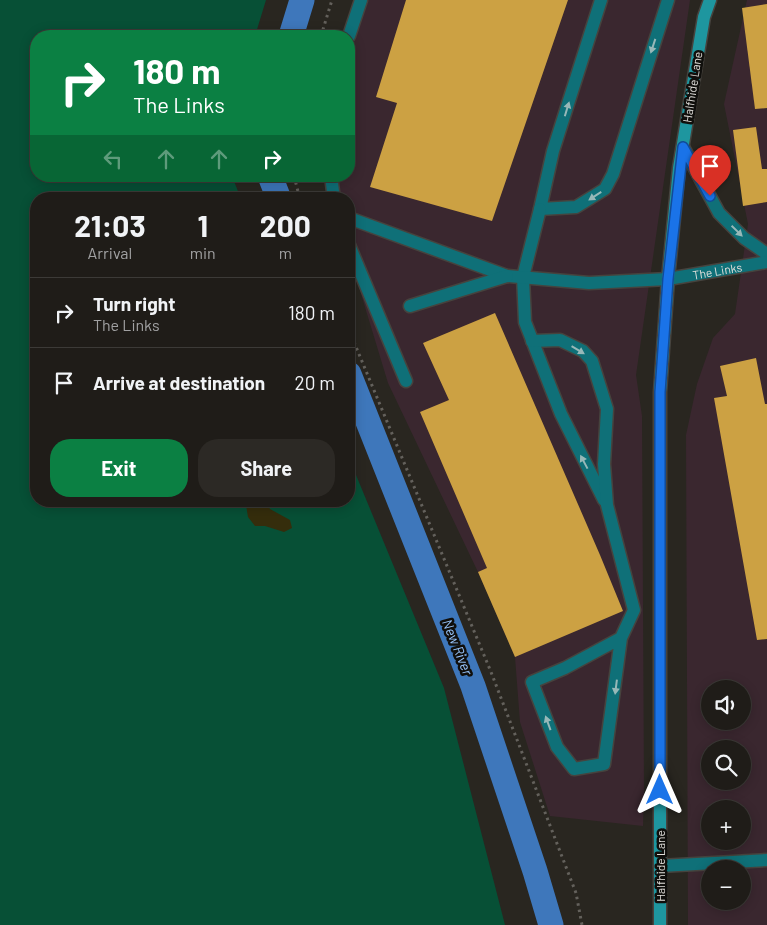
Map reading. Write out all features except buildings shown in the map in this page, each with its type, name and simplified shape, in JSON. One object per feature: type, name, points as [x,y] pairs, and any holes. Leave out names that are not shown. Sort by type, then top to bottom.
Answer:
[{"type":"main road","name":"Halfhide Lane","points":[[660,925],[660,392],[668,279],[683,147],[704,17],[710,0]]},
{"type":"street","points":[[351,30],[361,0]]},
{"type":"street","points":[[601,0],[553,152],[524,277],[525,322],[561,414],[607,505]]},
{"type":"street","points":[[540,209],[576,207],[606,189],[613,174],[668,0]]},
{"type":"street","points":[[683,147],[719,213],[744,238],[767,254]]},
{"type":"street","points":[[355,220],[507,276]]},
{"type":"street","points":[[355,260],[406,381]]},
{"type":"street","name":"The Links","points":[[507,276],[589,283],[668,279],[767,262]]},
{"type":"street","points":[[410,306],[507,276]]},
{"type":"street","points":[[532,341],[560,340],[583,351],[592,361],[607,409],[604,464],[607,505],[634,610],[621,638],[604,764],[574,769],[557,747],[532,682],[565,668],[621,638]]},
{"type":"street","points":[[660,866],[767,860]]},
{"type":"path","points":[[323,30],[332,0]]},
{"type":"path","points":[[355,345],[490,672],[576,893],[582,925]]},
{"type":"shaded area","points":[[361,0],[690,0],[636,375],[642,416],[643,826],[550,816],[520,722],[515,657],[478,572],[388,383],[355,274],[355,192],[330,192],[326,182],[355,182],[355,30],[353,30]]},
{"type":"shaded area","points":[[747,0],[767,0],[767,925],[688,925],[686,435],[697,384],[713,338],[735,314],[748,224],[724,104]]},
{"type":"green space","points":[[0,0],[266,0],[257,30],[30,30],[30,182],[234,182],[238,192],[30,192],[30,507],[355,507],[355,473],[444,688],[505,925],[0,925]]},
{"type":"sand","points":[[246,507],[269,507],[290,520],[292,528],[284,532],[265,526],[255,526],[248,517]]},
{"type":"waterway","name":"New River","points":[[293,30],[302,0]]},
{"type":"waterway","name":"New River","points":[[272,182],[276,192]]},
{"type":"waterway","name":"New River","points":[[355,389],[473,686],[535,871],[551,925]]},
{"type":"route","points":[[660,790],[660,392],[668,279],[679,168],[683,147],[710,196]]}]
